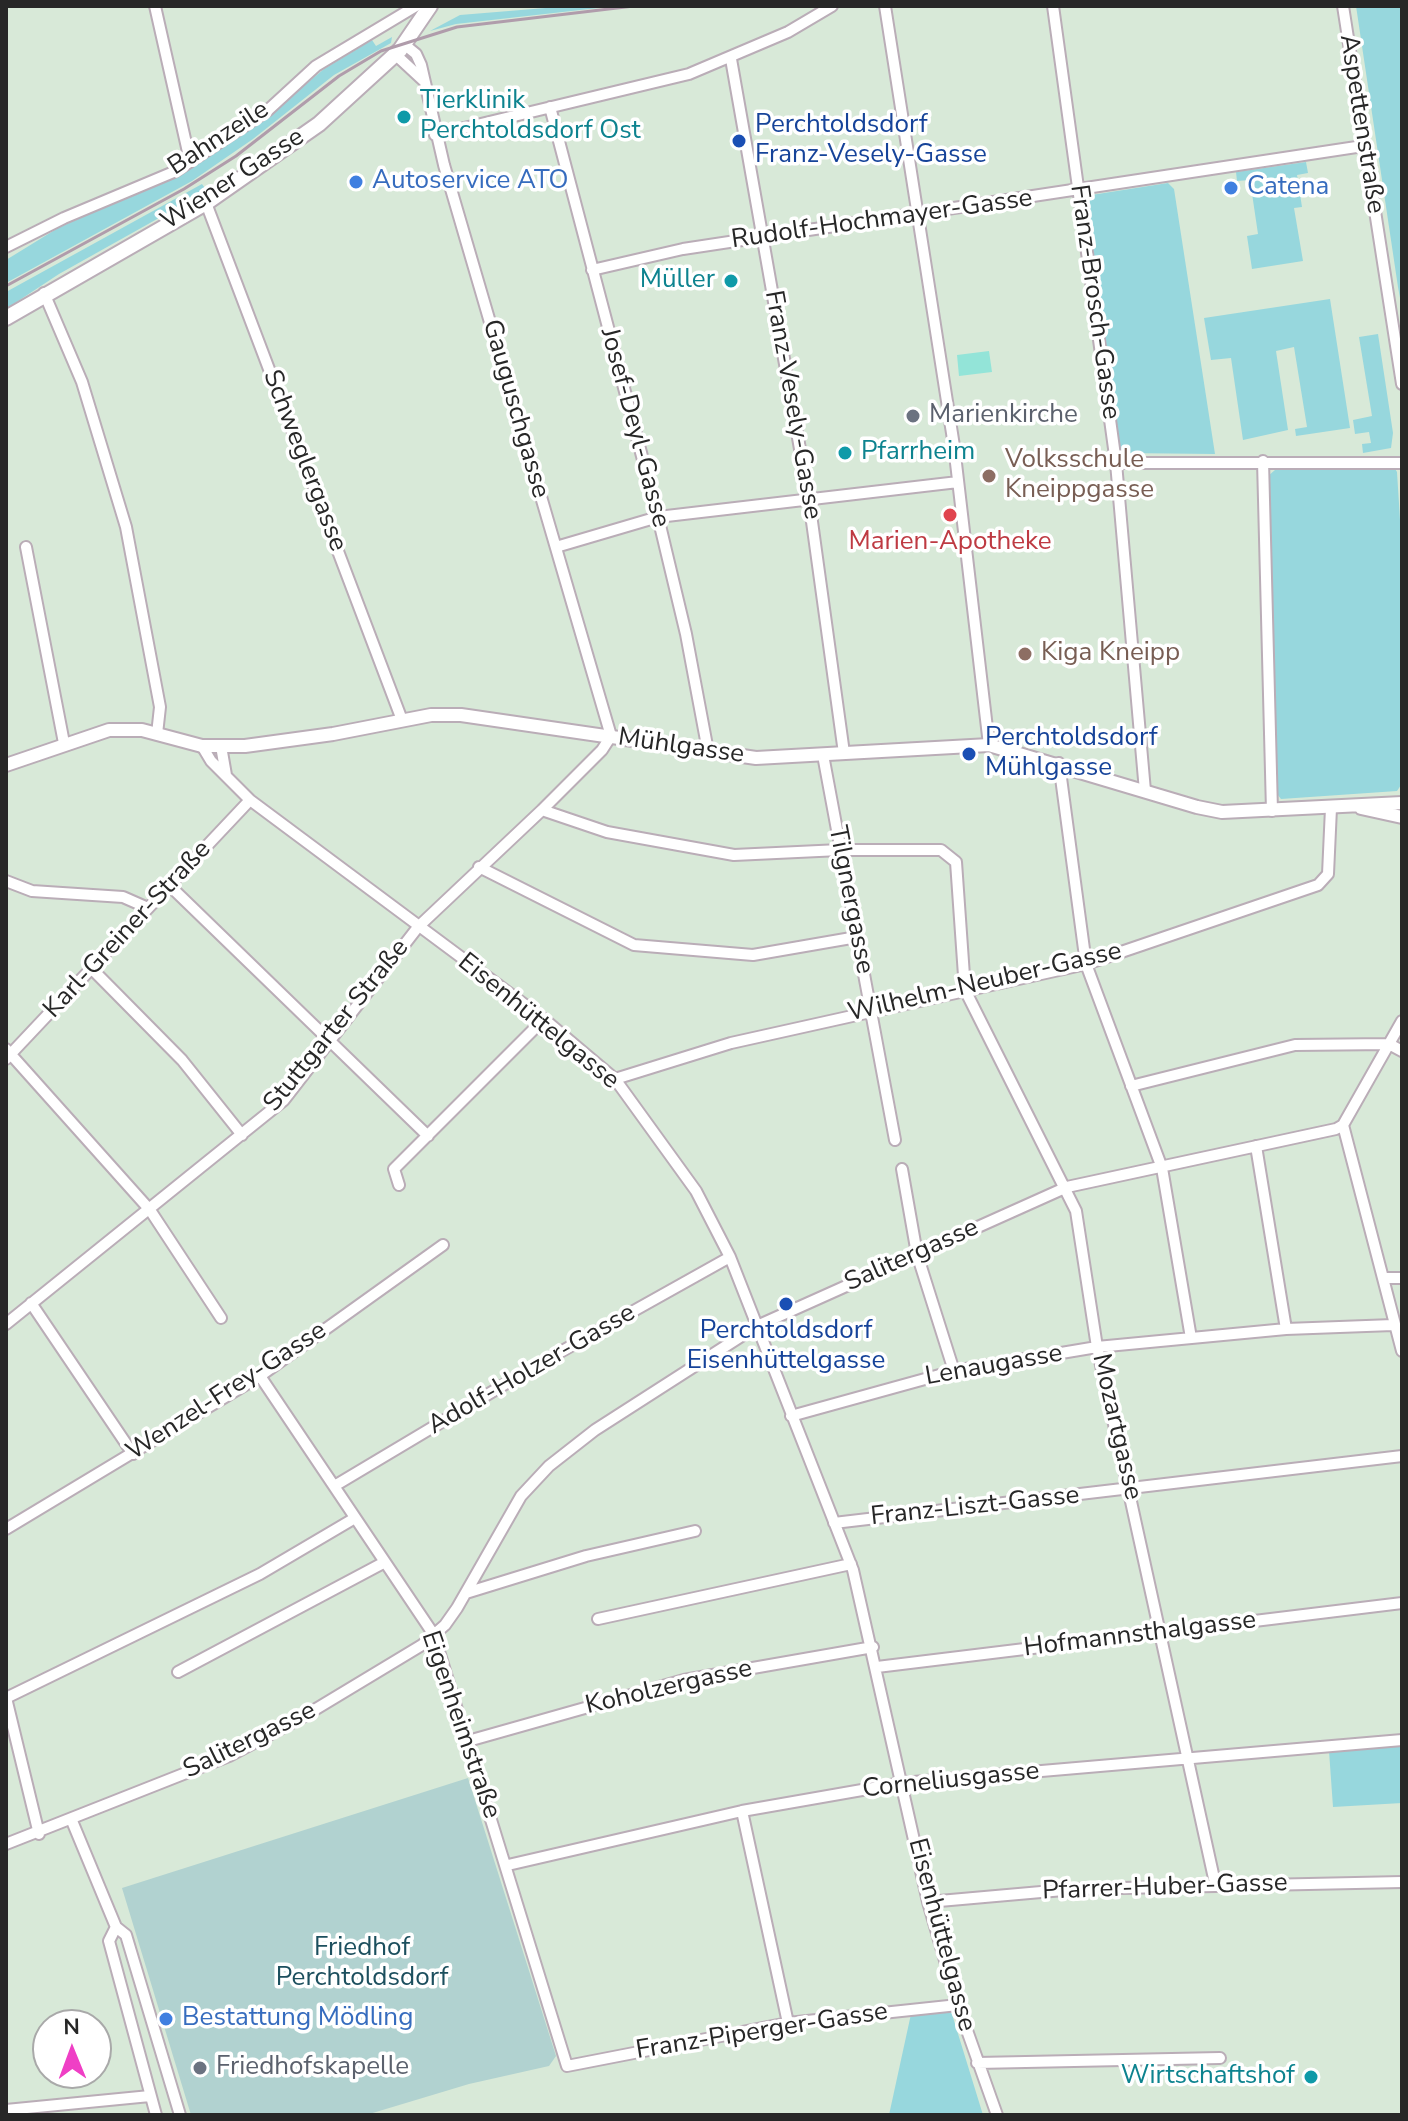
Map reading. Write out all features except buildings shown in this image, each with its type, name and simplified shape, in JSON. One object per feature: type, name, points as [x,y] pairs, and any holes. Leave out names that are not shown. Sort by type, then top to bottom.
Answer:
[{"type":"main road","name":"Wiener Gasse","points":[[6,318],[44,293],[206,203],[319,124],[400,50],[430,6]]},
{"type":"street","points":[[155,6],[190,161]]},
{"type":"street","name":"Bahnzeile","points":[[6,247],[190,161],[267,111],[316,66],[416,6]]},
{"type":"street","points":[[435,135],[689,74],[731,59],[832,6]]},
{"type":"street","points":[[885,6],[954,446],[989,745]]},
{"type":"street","name":"Franz-Brosch-Gasse","points":[[1053,6],[1116,463],[1145,791]]},
{"type":"street","name":"Aspettenstraße","points":[[1343,6],[1402,384]]},
{"type":"street","name":"Gauguschgasse","points":[[400,50],[423,80],[435,135],[611,736]]},
{"type":"street","name":"Franz-Vesely-Gasse","points":[[731,59],[809,500],[844,753]]},
{"type":"street","name":"Josef-Deyl-Gasse","points":[[550,107],[658,517],[686,634],[708,751]]},
{"type":"street","name":"Rudolf-Hochmayer-Gasse","points":[[592,270],[683,249],[1363,146]]},
{"type":"street","name":"Schweglergasse","points":[[206,203],[402,720]]},
{"type":"street","points":[[44,293],[82,382],[126,527],[160,707],[157,734]]},
{"type":"street","points":[[1263,461],[1272,811]]},
{"type":"street","points":[[1116,463],[1402,463]]},
{"type":"street","points":[[556,547],[658,517],[958,482]]},
{"type":"street","points":[[26,547],[64,743]]},
{"type":"street","name":"Mühlgasse","points":[[6,765],[64,743],[120,728],[202,746],[221,746],[284,742],[402,720],[461,715],[756,758],[989,745],[1059,763],[1209,810],[1272,811],[1402,803]]},
{"type":"street","name":"Stuttgarter Straße","points":[[6,1324],[284,1100],[418,927],[542,810],[602,750],[611,736]]},
{"type":"street","name":"Eisenhüttelgasse","points":[[202,746],[250,800],[544,1019],[615,1079],[696,1191],[730,1257],[851,1564],[873,1647],[928,1902],[958,2005],[997,2115]]},
{"type":"street","points":[[221,746],[226,775]]},
{"type":"street","name":"Tilgnergasse","points":[[823,755],[895,1140]]},
{"type":"street","points":[[1059,763],[1086,964],[1162,1168],[1191,1338]]},
{"type":"street","name":"Karl-Greiner-Straße","points":[[8,1054],[250,800]]},
{"type":"street","name":"Mühlgasse","points":[[1358,807],[1402,817]]},
{"type":"street","name":"Wilhelm-Neuber-Gasse","points":[[615,1079],[731,1043],[1086,964],[1318,885],[1328,874],[1333,836],[1331,808]]},
{"type":"street","points":[[542,810],[607,832],[734,855],[840,850],[941,850],[956,862],[965,990]]},
{"type":"street","points":[[479,867],[634,945],[753,955],[857,937]]},
{"type":"street","points":[[6,881],[32,891],[123,897],[148,908]]},
{"type":"street","points":[[170,886],[428,1136]]},
{"type":"street","points":[[92,969],[182,1060],[242,1135]]},
{"type":"street","name":"Mozartgasse","points":[[965,990],[1067,1187],[1076,1211],[1097,1347],[1215,1883]]},
{"type":"street","points":[[399,1185],[394,1169],[544,1019]]},
{"type":"street","points":[[1402,1021],[1343,1125],[1402,1351]]},
{"type":"street","points":[[1131,1086],[1282,1047],[1389,1044],[1402,1051]]},
{"type":"street","points":[[8,1054],[150,1210],[221,1318]]},
{"type":"street","name":"Salitergasse","points":[[6,1844],[72,1821],[229,1756],[301,1718],[434,1635],[466,1593],[521,1496],[549,1466],[595,1430],[757,1326],[1067,1187],[1327,1133],[1343,1125]]},
{"type":"street","points":[[1256,1146],[1286,1329]]},
{"type":"street","points":[[902,1169],[917,1254],[954,1371]]},
{"type":"street","name":"Wenzel-Frey-Gasse","points":[[6,1529],[260,1376],[443,1245]]},
{"type":"street","name":"Adolf-Holzer-Gasse","points":[[336,1485],[537,1365],[730,1257]]},
{"type":"street","points":[[1383,1278],[1402,1278]]},
{"type":"street","points":[[31,1303],[133,1454]]},
{"type":"street","name":"Lenaugasse","points":[[791,1416],[954,1371],[1097,1347],[1286,1329],[1393,1325]]},
{"type":"street","name":"Eigenheimstraße","points":[[260,1376],[434,1635],[508,1865],[567,2066]]},
{"type":"street","name":"Franz-Liszt-Gasse","points":[[834,1523],[1402,1456]]},
{"type":"street","points":[[39,1834],[6,1698],[260,1574],[355,1518]]},
{"type":"street","points":[[466,1593],[586,1556],[695,1531]]},
{"type":"street","points":[[178,1672],[385,1562]]},
{"type":"street","points":[[598,1619],[851,1564]]},
{"type":"street","name":"Hofmannsthalgasse","points":[[877,1667],[1402,1603]]},
{"type":"street","name":"Koholzergasse","points":[[468,1741],[684,1680],[873,1647]]},
{"type":"street","name":"Corneliusgasse","points":[[508,1865],[742,1811],[902,1783],[1402,1740]]},
{"type":"street","points":[[742,1811],[788,2023]]},
{"type":"street","points":[[72,1821],[116,1927],[126,1935],[180,2115]]},
{"type":"street","name":"Pfarrer-Huber-Gasse","points":[[928,1902],[1075,1889],[1215,1883],[1402,1882]]},
{"type":"street","points":[[116,1927],[109,1941],[156,2115]]},
{"type":"street","name":"Franz-Piperger-Gasse","points":[[567,2066],[788,2023],[958,2005]]},
{"type":"street","points":[[977,2063],[1220,2058]]},
{"type":"street","points":[[6,2110],[150,2096]]},
{"type":"shaded area","points":[[570,6],[616,6],[456,24],[430,31],[460,15]]},
{"type":"shaded area","points":[[1356,6],[1402,6],[1402,309],[1398,287]]},
{"type":"shaded area","points":[[392,37],[391,43],[334,75],[253,139],[192,181],[6,283],[6,260],[58,228],[186,171],[270,114],[324,69],[372,40],[376,46]]},
{"type":"shaded area","points":[[1306,162],[1308,173],[1297,175],[1302,207],[1294,208],[1303,261],[1252,269],[1247,236],[1258,234],[1250,180],[1237,181],[1236,172]]},
{"type":"shaded area","points":[[1168,183],[1174,189],[1215,454],[1121,453],[1085,196]]},
{"type":"shaded area","points":[[202,184],[207,191],[59,274],[6,309],[6,292]]},
{"type":"shaded area","points":[[1330,299],[1350,428],[1296,436],[1295,429],[1307,427],[1294,347],[1276,351],[1288,430],[1243,440],[1231,358],[1211,360],[1204,318]]},
{"type":"shaded area","points":[[1378,334],[1393,433],[1391,448],[1363,453],[1362,444],[1371,443],[1369,432],[1355,434],[1353,420],[1372,416],[1359,337]]},
{"type":"shaded area","points":[[989,351],[992,372],[959,376],[957,355]]},
{"type":"shaded area","points":[[1394,467],[1397,472],[1402,552],[1401,785],[1397,791],[1281,799],[1277,794],[1268,476],[1275,470]]},
{"type":"shaded area","points":[[1402,1746],[1402,1803],[1333,1807],[1329,1751]]},
{"type":"shaded area","points":[[951,2011],[983,2115],[889,2115],[911,2014]]},
{"type":"green space","name":"Friedhof Perchtoldsdorf","points":[[468,1778],[556,2056],[549,2066],[469,2084],[366,2115],[191,2115],[122,1888]]},
{"type":"railway","points":[[6,286],[184,189],[236,156],[339,76],[381,51],[457,27],[634,6]]},
{"type":"place","name":"Tierklinik Perchtoldsdorf Ost","points":[[404,117]]},
{"type":"place","name":"Perchtoldsdorf Franz-Vesely-Gasse","points":[[739,141]]},
{"type":"place","name":"Autoservice ATO","points":[[356,182]]},
{"type":"place","name":"Catena","points":[[1231,188]]},
{"type":"place","name":"Müller","points":[[731,281]]},
{"type":"place","name":"Marienkirche","points":[[913,416]]},
{"type":"place","name":"Pfarrheim","points":[[845,453]]},
{"type":"place","name":"Volksschule Kneippgasse","points":[[989,476]]},
{"type":"place","name":"Marien-Apotheke","points":[[950,515]]},
{"type":"place","name":"Kiga Kneipp","points":[[1025,654]]},
{"type":"place","name":"Perchtoldsdorf Mühlgasse","points":[[969,754]]},
{"type":"place","name":"Perchtoldsdorf Eisenhüttelgasse","points":[[786,1304]]},
{"type":"place","name":"Bestattung Mödling","points":[[166,2019]]},
{"type":"place","name":"Friedhofskapelle","points":[[200,2068]]},
{"type":"place","name":"Wirtschaftshof","points":[[1311,2077]]}]
